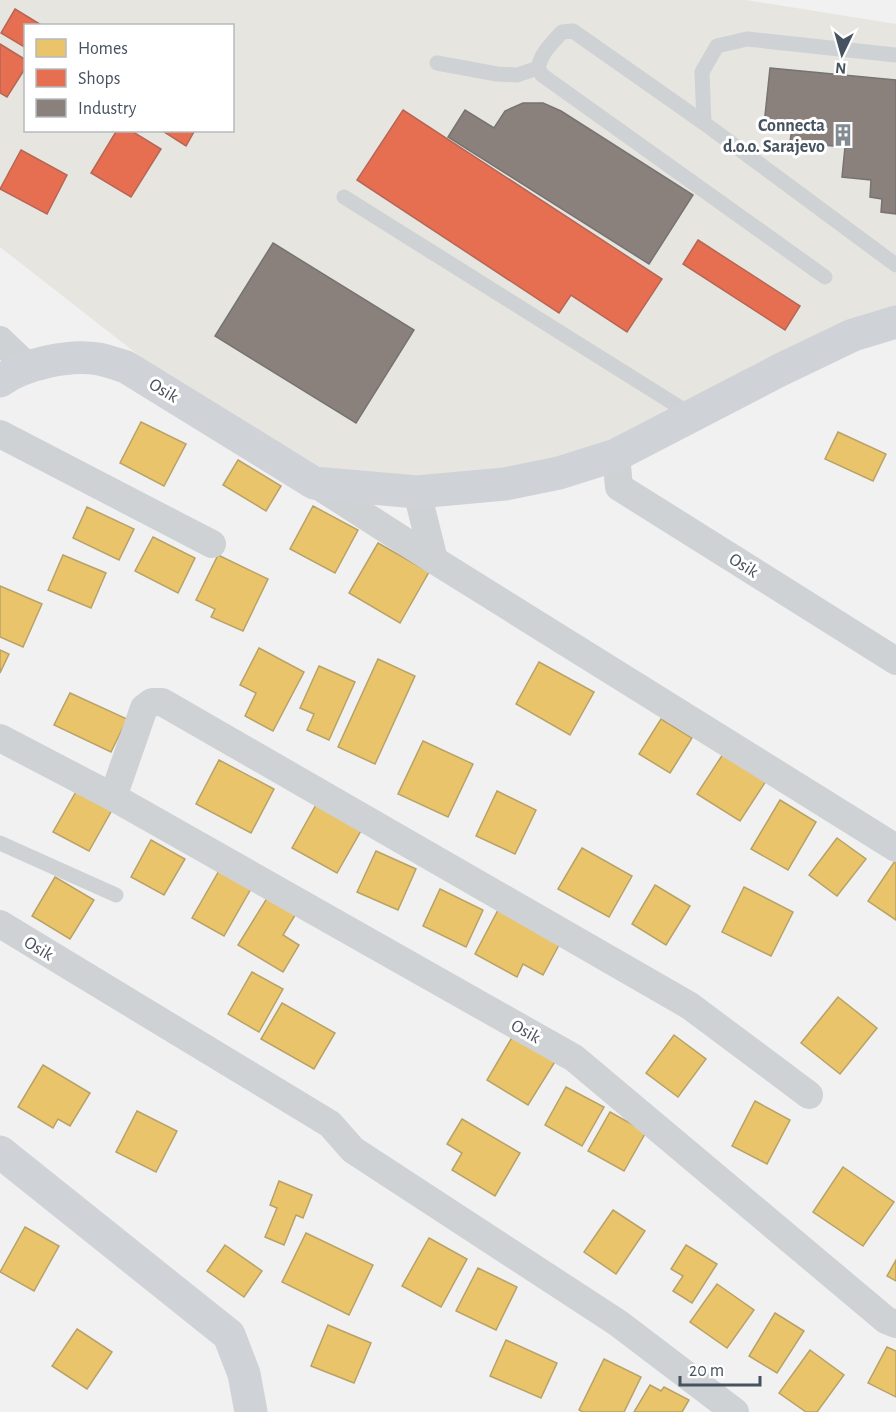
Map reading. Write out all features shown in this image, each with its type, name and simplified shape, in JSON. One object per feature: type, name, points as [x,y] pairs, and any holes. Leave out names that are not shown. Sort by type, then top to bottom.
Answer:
[{"type":"main road","name":"Osik","points":[[13,374],[71,359],[97,359],[126,367],[314,483],[417,492],[505,484],[559,473],[616,455],[780,370],[853,336],[896,322]]},
{"type":"main road","points":[[0,1152],[229,1335],[243,1374],[251,1412]]},
{"type":"street","points":[[0,340],[13,374]]},
{"type":"street","points":[[0,434],[212,544]]},
{"type":"street","name":"Osik","points":[[616,455],[620,487],[896,661]]},
{"type":"street","name":"Osik","points":[[314,483],[896,848]]},
{"type":"street","points":[[417,492],[434,560]]},
{"type":"street","points":[[113,797],[144,708],[152,702],[162,702],[690,1006],[809,1095]]},
{"type":"street","name":"Osik","points":[[0,738],[113,797],[574,1058],[886,1320],[896,1324]]},
{"type":"street","name":"Osik","points":[[0,924],[330,1124],[353,1150],[618,1323],[735,1412]]},
{"type":"lane","points":[[825,277],[542,75],[538,68],[550,45],[562,32],[573,31],[704,123],[896,265]]},
{"type":"lane","points":[[704,123],[702,72],[717,46],[747,39],[896,55]]},
{"type":"lane","points":[[437,63],[497,74],[516,75],[538,68]]},
{"type":"lane","points":[[344,197],[692,416]]},
{"type":"lane","points":[[0,843],[116,895]]},
{"type":"shaded area","points":[[0,0],[746,0],[896,24],[896,320],[576,465],[445,487],[351,479],[242,436],[0,247]]},
{"type":"building: Homes","points":[[141,422],[186,444],[164,486],[120,463]]},
{"type":"building: Homes","points":[[838,432],[886,454],[873,481],[825,459]]},
{"type":"building: Homes","points":[[238,460],[281,486],[266,511],[223,485]]},
{"type":"building: Homes","points":[[313,506],[358,530],[335,573],[290,549]]},
{"type":"building: Homes","points":[[87,507],[134,529],[119,560],[73,538]]},
{"type":"building: Homes","points":[[153,537],[195,558],[178,593],[135,571]]},
{"type":"building: Homes","points":[[378,543],[429,572],[400,623],[349,593]]},
{"type":"building: Homes","points":[[63,555],[106,573],[91,608],[48,590]]},
{"type":"building: Homes","points":[[218,555],[268,579],[243,631],[211,617],[215,609],[196,600]]},
{"type":"building: Homes","points":[[0,586],[42,604],[23,647],[0,637]]},
{"type":"building: Homes","points":[[259,648],[304,672],[273,731],[245,716],[256,693],[240,685]]},
{"type":"building: Homes","points":[[0,650],[9,654],[0,673]]},
{"type":"building: Homes","points":[[378,659],[415,676],[375,764],[338,747]]},
{"type":"building: Homes","points":[[539,662],[594,692],[570,735],[516,704]]},
{"type":"building: Homes","points":[[319,666],[355,682],[329,740],[307,730],[314,714],[300,708]]},
{"type":"building: Homes","points":[[70,693],[127,719],[111,752],[54,725]]},
{"type":"building: Homes","points":[[661,719],[692,738],[670,773],[639,754]]},
{"type":"building: Homes","points":[[423,741],[473,764],[448,817],[398,794]]},
{"type":"building: Homes","points":[[723,754],[766,781],[740,821],[697,794]]},
{"type":"building: Homes","points":[[219,760],[274,789],[251,833],[196,804]]},
{"type":"building: Homes","points":[[77,790],[112,810],[89,851],[53,832]]},
{"type":"building: Homes","points":[[497,791],[536,810],[515,854],[476,836]]},
{"type":"building: Homes","points":[[780,800],[816,822],[788,870],[751,849]]},
{"type":"building: Homes","points":[[317,803],[362,829],[337,873],[292,848]]},
{"type":"building: Homes","points":[[837,838],[866,859],[837,896],[809,875]]},
{"type":"building: Homes","points":[[151,840],[185,859],[164,895],[131,877]]},
{"type":"building: Homes","points":[[582,848],[632,876],[609,917],[558,889]]},
{"type":"building: Homes","points":[[376,851],[416,869],[398,910],[357,892]]},
{"type":"building: Homes","points":[[896,861],[896,920],[868,901]]},
{"type":"building: Homes","points":[[220,869],[252,887],[224,936],[192,918]]},
{"type":"building: Homes","points":[[55,877],[94,900],[70,939],[32,916]]},
{"type":"building: Homes","points":[[655,885],[690,906],[666,945],[632,924]]},
{"type":"building: Homes","points":[[744,887],[793,912],[771,956],[722,932]]},
{"type":"building: Homes","points":[[440,889],[483,910],[466,947],[423,926]]},
{"type":"building: Homes","points":[[269,895],[297,912],[283,935],[299,945],[283,972],[238,945]]},
{"type":"building: Homes","points":[[498,910],[560,943],[543,975],[523,964],[517,977],[475,954]]},
{"type":"building: Homes","points":[[252,972],[283,989],[259,1032],[228,1014]]},
{"type":"building: Homes","points":[[838,997],[877,1028],[840,1074],[801,1043]]},
{"type":"building: Homes","points":[[282,1003],[335,1033],[314,1069],[261,1039]]},
{"type":"building: Homes","points":[[514,1034],[556,1060],[528,1105],[487,1080]]},
{"type":"building: Homes","points":[[674,1035],[706,1059],[678,1097],[646,1073]]},
{"type":"building: Homes","points":[[43,1065],[90,1093],[70,1126],[58,1119],[53,1128],[18,1107]]},
{"type":"building: Homes","points":[[566,1087],[604,1107],[582,1146],[545,1125]]},
{"type":"building: Homes","points":[[755,1101],[790,1120],[767,1164],[732,1146]]},
{"type":"building: Homes","points":[[137,1111],[177,1131],[156,1172],[116,1152]]},
{"type":"building: Homes","points":[[610,1112],[646,1132],[624,1171],[588,1151]]},
{"type":"building: Homes","points":[[462,1119],[520,1153],[495,1196],[452,1170],[462,1153],[447,1144]]},
{"type":"building: Homes","points":[[843,1167],[894,1202],[863,1246],[813,1212]]},
{"type":"building: Homes","points":[[279,1181],[312,1195],[303,1218],[296,1215],[284,1245],[265,1237],[277,1208],[270,1205]]},
{"type":"building: Homes","points":[[613,1210],[645,1231],[616,1274],[584,1252]]},
{"type":"building: Homes","points":[[25,1227],[59,1246],[34,1291],[0,1272]]},
{"type":"building: Homes","points":[[306,1233],[373,1265],[349,1315],[282,1282]]},
{"type":"building: Homes","points":[[429,1238],[467,1259],[441,1307],[402,1286]]},
{"type":"building: Homes","points":[[225,1245],[262,1271],[244,1297],[207,1271]]},
{"type":"building: Homes","points":[[686,1245],[717,1264],[692,1303],[673,1291],[683,1276],[671,1269]]},
{"type":"building: Homes","points":[[896,1260],[896,1281],[887,1276]]},
{"type":"building: Homes","points":[[478,1268],[517,1287],[496,1330],[456,1311]]},
{"type":"building: Homes","points":[[717,1284],[754,1310],[727,1348],[690,1322]]},
{"type":"building: Homes","points":[[775,1313],[804,1331],[777,1373],[749,1356]]},
{"type":"building: Homes","points":[[328,1325],[371,1343],[354,1383],[311,1366]]},
{"type":"building: Homes","points":[[77,1329],[112,1352],[87,1389],[52,1366]]},
{"type":"building: Homes","points":[[506,1340],[557,1363],[541,1398],[490,1376]]},
{"type":"building: Homes","points":[[887,1347],[896,1351],[896,1397],[868,1383]]},
{"type":"building: Homes","points":[[810,1350],[844,1375],[817,1412],[806,1412],[779,1393]]},
{"type":"building: Homes","points":[[604,1359],[641,1377],[624,1412],[583,1412],[579,1410]]},
{"type":"building: Homes","points":[[650,1385],[661,1391],[664,1387],[689,1400],[682,1412],[634,1412]]},
{"type":"building: Shops","points":[[15,9],[40,24],[24,24],[24,47],[1,33]]},
{"type":"building: Shops","points":[[0,44],[24,59],[24,70],[7,97],[0,93]]},
{"type":"building: Shops","points":[[403,110],[662,279],[627,332],[571,295],[559,313],[357,180]]},
{"type":"building: Shops","points":[[116,132],[133,132],[161,149],[131,197],[91,173]]},
{"type":"building: Shops","points":[[164,132],[194,132],[186,146]]},
{"type":"building: Shops","points":[[21,150],[67,175],[47,214],[0,189]]},
{"type":"building: Shops","points":[[698,240],[800,306],[785,330],[683,264]]},
{"type":"building: Industry","name":"Connecta d.o.o. Sarajevo","points":[[770,68],[896,80],[896,214],[881,212],[882,199],[870,197],[871,180],[842,177],[845,147],[790,142],[792,128],[764,125]]},
{"type":"building: Industry","points":[[523,103],[543,103],[561,111],[693,195],[649,264],[448,137],[465,110],[494,128],[505,111]]},
{"type":"building: Industry","points":[[273,243],[414,330],[356,423],[215,336]]},
{"type":"place","name":"Connecta d.o.o. Sarajevo","points":[[843,135]]}]
